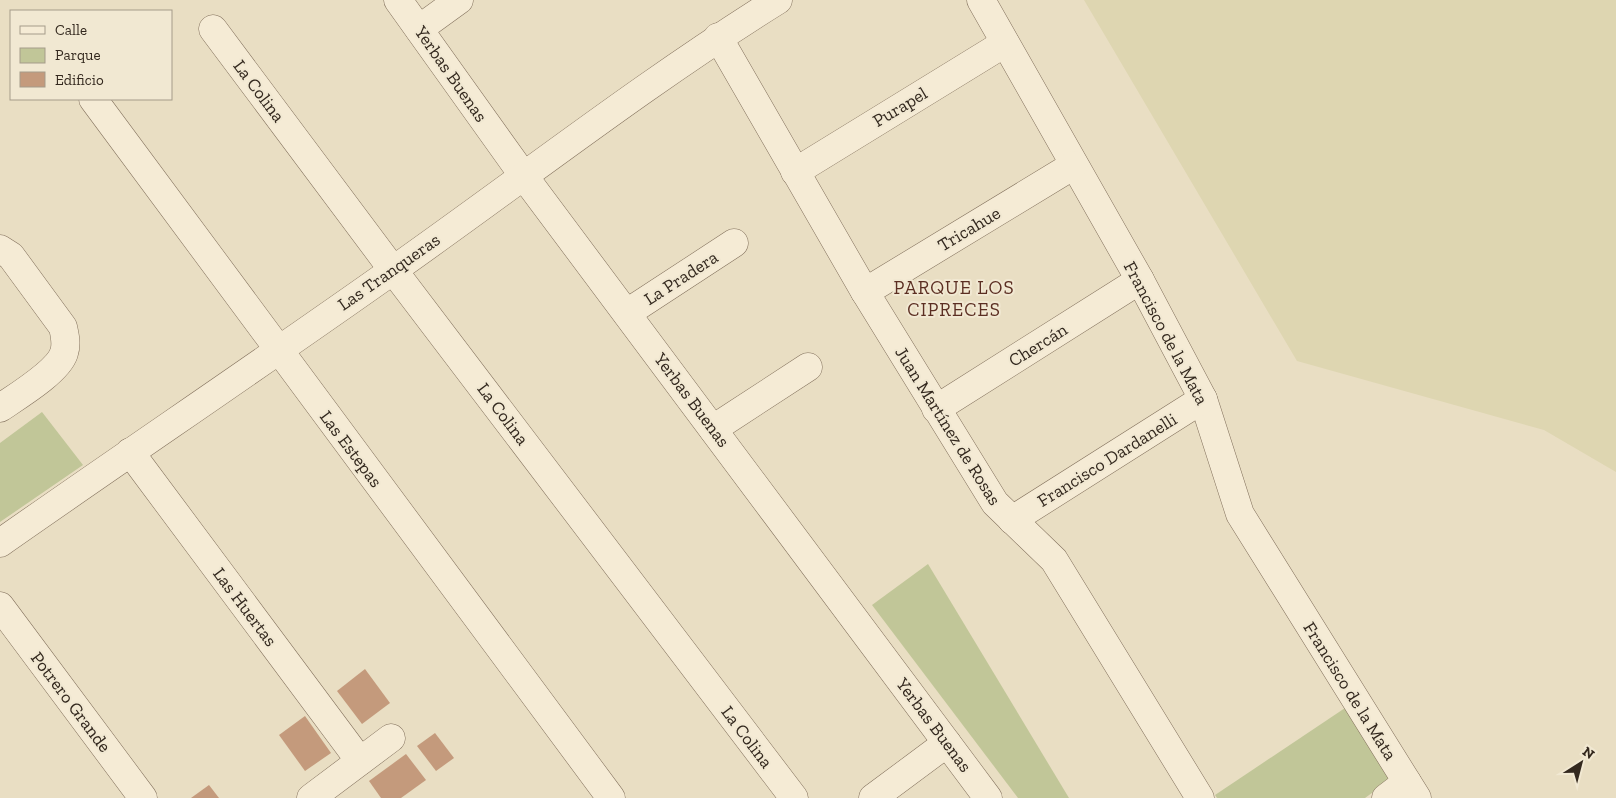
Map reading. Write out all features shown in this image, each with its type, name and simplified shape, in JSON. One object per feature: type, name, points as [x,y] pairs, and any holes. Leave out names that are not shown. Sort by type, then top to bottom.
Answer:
[{"type":"street","name":"Yerbas Buenas","points":[[398,0],[523,175],[988,798]]},
{"type":"street","points":[[419,29],[459,0]]},
{"type":"street","name":"Las Tranqueras","points":[[0,543],[393,270],[718,37],[778,0]]},
{"type":"street","name":"Francisco de la Mata","points":[[980,0],[1140,280],[1203,399],[1240,514],[1403,793]]},
{"type":"street","name":"La Colina","points":[[213,29],[393,270],[794,798]]},
{"type":"street","name":"Juan Martínez de Rosas","points":[[718,37],[865,292],[995,503],[1054,560],[1200,798]]},
{"type":"street","name":"Purapel","points":[[795,172],[1005,43]]},
{"type":"street","name":"Las Estepas","points":[[94,100],[611,798]]},
{"type":"street","name":"Tricahue","points":[[865,292],[1074,166]]},
{"type":"street","name":"La Pradera","points":[[627,313],[734,243]]},
{"type":"street","points":[[0,249],[11,256],[63,327],[66,340],[64,354],[49,373],[0,408]]},
{"type":"street","name":"Chercán","points":[[936,409],[1140,280]]},
{"type":"street","points":[[713,429],[808,367]]},
{"type":"street","name":"Francisco Dardanelli","points":[[1012,520],[1203,399]]},
{"type":"street","name":"Las Huertas","points":[[130,452],[360,761]]},
{"type":"street","name":"Potrero Grande","points":[[0,606],[142,798]]},
{"type":"street","points":[[311,798],[391,738]]},
{"type":"street","points":[[873,798],[947,742]]},
{"type":"shaded area","points":[[1084,0],[1616,0],[1616,472],[1544,430],[1297,361]]},
{"type":"green space","points":[[42,412],[83,465],[0,522],[0,443]]},
{"type":"green space","points":[[928,564],[1069,798],[1018,798],[872,605]]},
{"type":"green space","points":[[1348,706],[1394,777],[1365,798],[1217,798],[1215,795]]},
{"type":"building","points":[[365,669],[390,703],[362,724],[337,691]]},
{"type":"building","points":[[305,716],[331,753],[305,771],[279,735]]},
{"type":"building","points":[[435,733],[454,758],[436,771],[417,746]]},
{"type":"building","points":[[406,754],[426,780],[401,798],[381,798],[369,781]]},
{"type":"building","points":[[209,785],[219,798],[191,798]]},
{"type":"district","name":"PARQUE LOS CIPRECES","points":[[954,298]]}]
